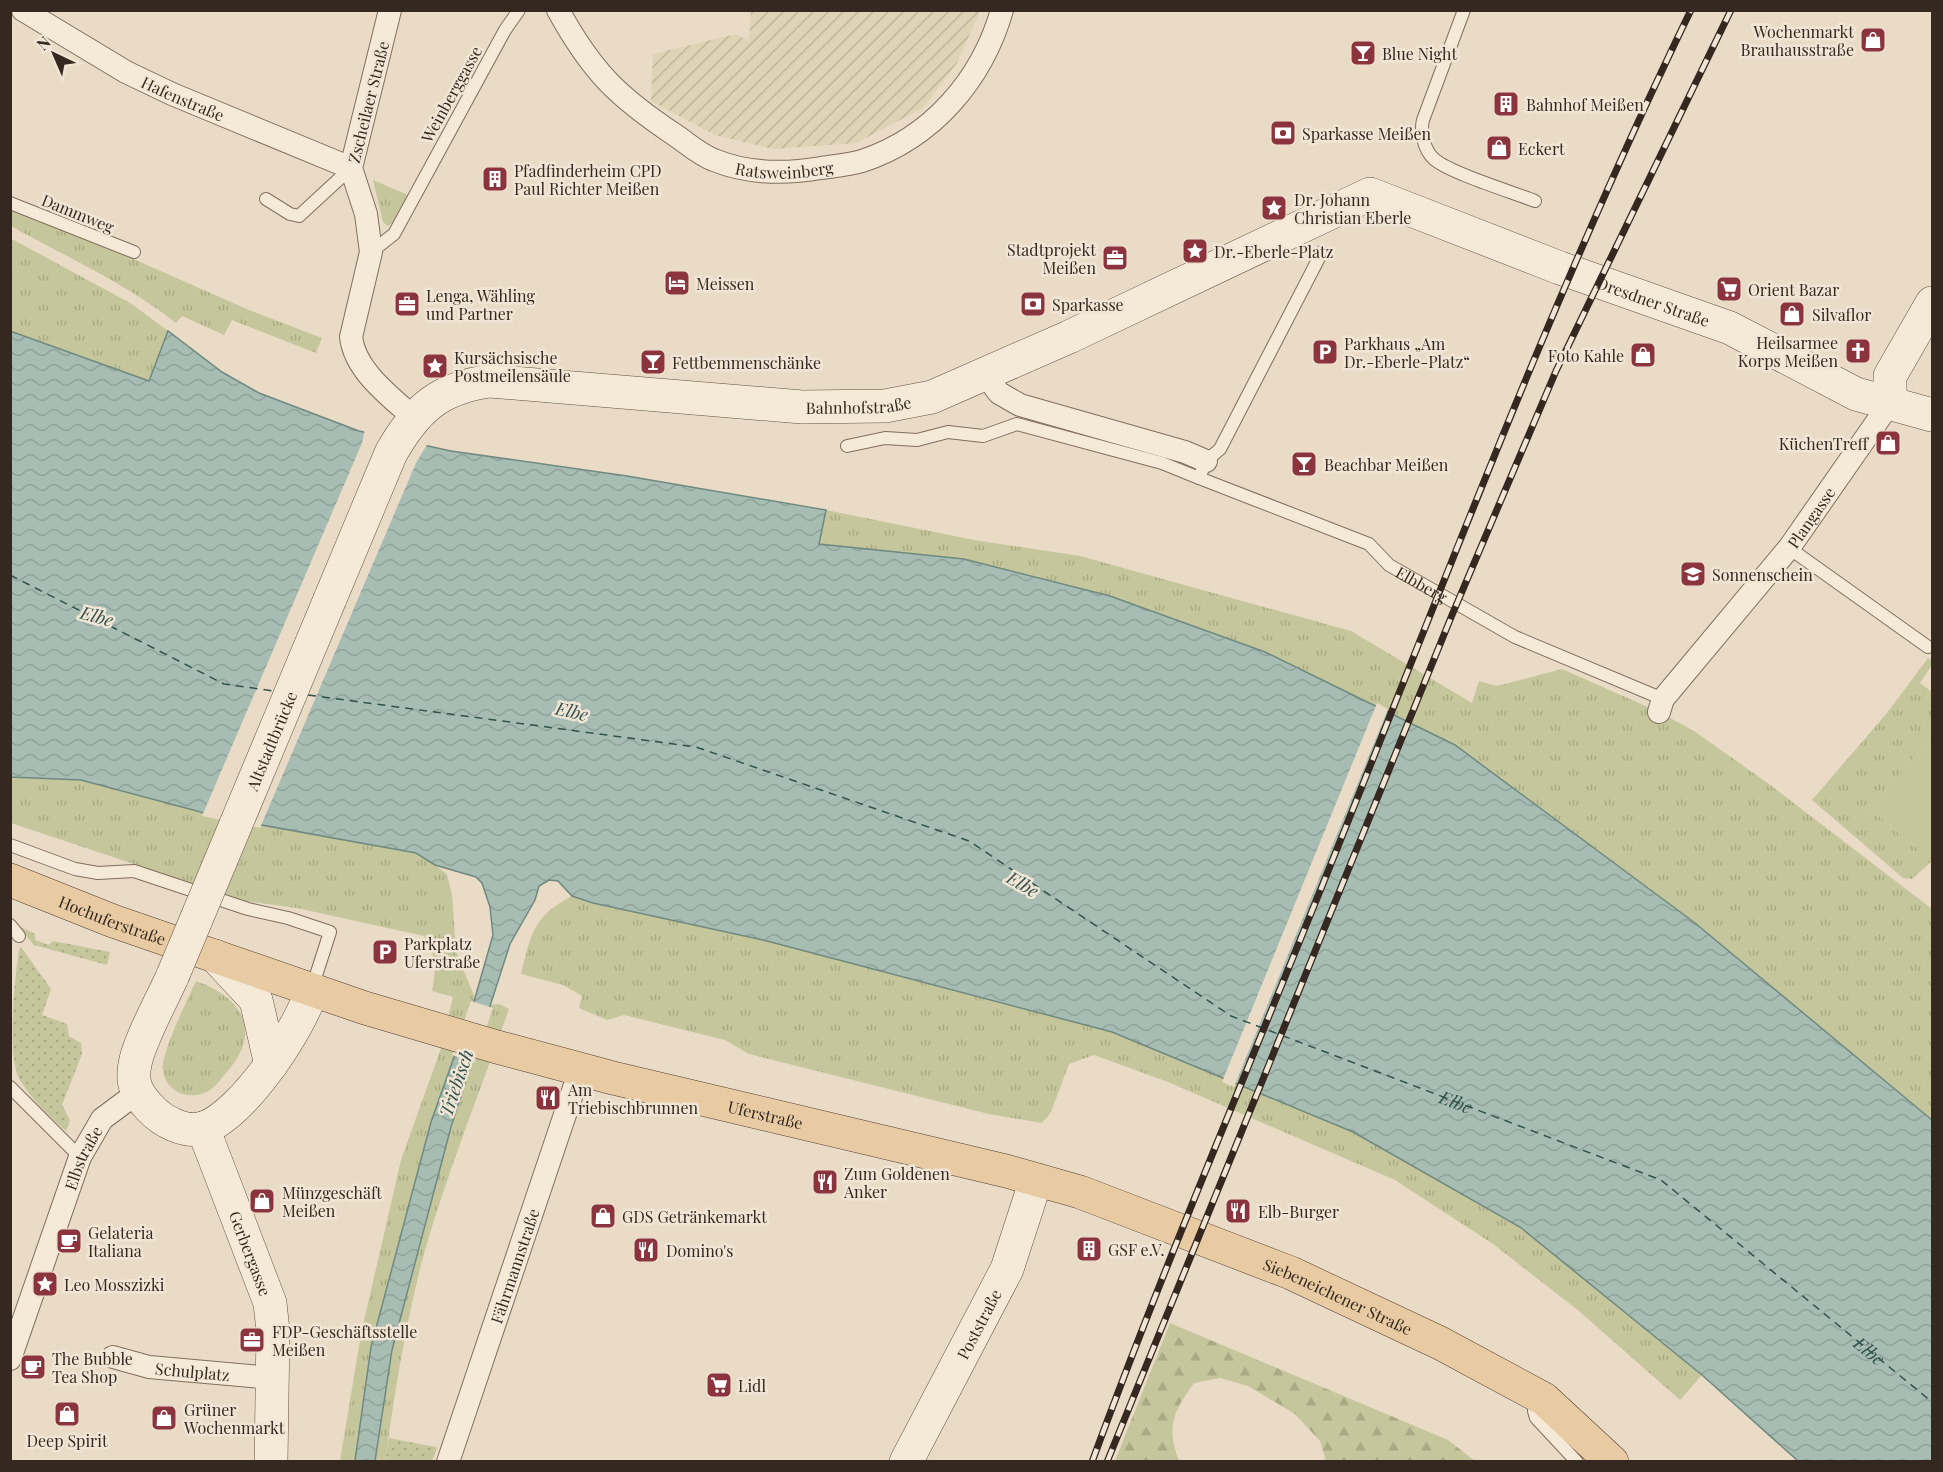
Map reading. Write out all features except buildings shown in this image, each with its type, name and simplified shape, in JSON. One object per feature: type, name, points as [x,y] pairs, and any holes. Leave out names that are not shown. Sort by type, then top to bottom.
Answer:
[{"type":"main road","name":"Bahnhofstraße","points":[[368,506],[408,425],[444,394],[470,383],[490,381],[802,407],[873,406],[932,397],[985,375],[1281,238],[1370,194]]},
{"type":"main road","name":"Dresdner Straße","points":[[1370,194],[1560,268],[1730,328],[1856,394],[1932,415]]},
{"type":"main road","points":[[1890,403],[1890,376],[1932,303]]},
{"type":"main road","name":"Altstadtbrücke","points":[[136,1093],[135,1062],[368,506]]},
{"type":"main road","name":"Hochuferstraße","points":[[10,880],[113,921],[312,989]]},
{"type":"main road","points":[[215,956],[256,1000],[271,1065]]},
{"type":"main road","points":[[136,1093],[161,1120],[191,1130],[203,1128],[223,1117],[271,1065],[308,1004],[312,989]]},
{"type":"main road","name":"Uferstraße","points":[[312,989],[365,1008],[580,1070],[1036,1180]]},
{"type":"main road","name":"Gerbergasse","points":[[203,1128],[270,1302],[273,1331],[271,1461]]},
{"type":"main road","name":"Siebeneichener Straße","points":[[1036,1180],[1090,1196],[1291,1273],[1440,1343],[1544,1399],[1612,1461]]},
{"type":"main road","name":"Poststraße","points":[[906,1461],[1006,1269],[1036,1180]]},
{"type":"street","name":"Hafenstraße","points":[[24,10],[126,72],[172,94],[351,168]]},
{"type":"street","name":"Zscheilaer Straße","points":[[390,10],[351,168],[368,223],[371,252],[353,320],[352,346],[408,425]]},
{"type":"street","name":"Ratsweinberg","points":[[558,10],[595,68],[632,107],[713,160],[770,173],[799,172],[861,161],[900,145],[946,110],[975,73],[995,34],[1002,10]]},
{"type":"street","name":"Elbberg","points":[[985,375],[999,393],[1020,405],[1185,452],[1202,470]]},
{"type":"street","name":"Plangasse","points":[[1661,705],[1789,548],[1890,403]]},
{"type":"street","name":"Fährmannstraße","points":[[448,1461],[580,1070]]},
{"type":"street","name":"Elbstraße","points":[[10,1359],[80,1157],[102,1119],[136,1093]]},
{"type":"street","name":"Schulplatz","points":[[113,1357],[160,1368],[273,1378]]},
{"type":"lane","name":"Weinberggasse","points":[[371,252],[394,234],[505,30],[519,10]]},
{"type":"lane","points":[[1464,10],[1423,120],[1423,138],[1427,150],[1440,163],[1535,201]]},
{"type":"lane","points":[[266,199],[294,216],[299,216],[351,168]]},
{"type":"lane","name":"Dammweg","points":[[10,203],[134,252]]},
{"type":"lane","points":[[847,446],[885,438],[917,440],[948,432],[983,436],[1017,424],[1162,463],[1202,470],[1220,449],[1322,252]]},
{"type":"lane","name":"Elbberg","points":[[1202,470],[1369,544],[1389,565],[1515,637],[1661,705]]},
{"type":"lane","points":[[1789,548],[1928,648]]},
{"type":"lane","points":[[10,845],[75,869],[98,873],[134,871],[248,909],[288,918],[330,932],[312,989]]},
{"type":"lane","points":[[10,924],[19,936]]},
{"type":"lane","points":[[10,1087],[80,1157]]},
{"type":"lane","points":[[1544,1399],[1534,1411],[1536,1418],[1577,1461]]},
{"type":"shaded area","points":[[751,10],[980,11],[957,63],[923,108],[856,143],[774,149],[715,135],[651,101],[653,54],[736,34],[749,41]]},
{"type":"green space","points":[[373,180],[408,195],[395,221],[388,226],[383,222]]},
{"type":"green space","points":[[11,205],[249,310],[322,338],[316,353],[232,320],[224,335],[182,316],[176,323],[116,283],[11,226]]},
{"type":"green space","points":[[10,238],[132,304],[168,331],[150,381],[11,331]]},
{"type":"green space","points":[[826,510],[974,540],[1080,556],[1351,631],[1472,703],[1479,681],[1497,686],[1562,669],[1659,712],[1694,731],[1769,784],[1932,909],[1932,1120],[1695,923],[1454,745],[1265,652],[1110,596],[964,559],[819,544]]},
{"type":"green space","points":[[1928,658],[1932,661],[1932,665],[1920,683],[1932,692],[1932,736],[1871,809],[1932,861],[1912,879],[1903,878],[1812,800],[1887,713]]},
{"type":"green space","points":[[1932,736],[1932,861],[1871,809]]},
{"type":"green space","points":[[11,777],[81,780],[223,818],[416,853],[446,873],[452,895],[456,952],[475,998],[431,1122],[355,1461],[340,1461],[361,1334],[401,1160],[440,1051],[453,997],[432,991],[434,963],[428,943],[424,936],[297,908],[245,901],[11,823]]},
{"type":"green space","points":[[572,896],[767,941],[1112,1032],[1353,1132],[1520,1227],[1702,1375],[1680,1400],[1579,1311],[1493,1244],[1395,1180],[1168,1082],[1094,1055],[1069,1064],[1051,1112],[1042,1123],[989,1114],[749,1054],[725,1040],[624,1015],[607,1020],[579,1008],[582,996],[563,985],[521,974],[531,937],[541,919],[559,903]]},
{"type":"green space","points":[[17,925],[35,934],[35,940],[49,945],[53,941],[110,952],[107,965],[34,945]]},
{"type":"green space","points":[[21,947],[51,989],[42,1015],[67,1024],[69,1036],[81,1043],[82,1054],[62,1105],[70,1120],[66,1131],[30,1094],[20,1080],[16,1069],[12,1036],[17,962]]},
{"type":"green space","points":[[196,981],[213,988],[236,1007],[243,1018],[245,1031],[243,1045],[237,1059],[218,1083],[203,1094],[188,1095],[174,1090],[169,1085],[165,1079],[163,1063],[175,1026]]},
{"type":"green space","points":[[499,1004],[509,1009],[434,1219],[418,1276],[407,1329],[385,1461],[375,1462],[389,1362],[413,1261],[490,1005]]},
{"type":"green space","points":[[1170,1323],[1448,1440],[1475,1461],[1326,1461],[1320,1441],[1295,1414],[1248,1386],[1220,1378],[1194,1383],[1177,1411],[1172,1429],[1179,1461],[1115,1461]]},
{"type":"green space","points":[[389,1438],[437,1448],[432,1461],[385,1461]]},
{"type":"water","points":[[10,331],[149,381],[168,331],[222,372],[259,393],[359,431],[451,451],[627,476],[826,510],[819,544],[964,559],[1110,596],[1265,652],[1455,745],[1695,923],[1932,1120],[1932,1461],[1798,1461],[1702,1375],[1520,1227],[1353,1132],[1112,1032],[767,941],[593,903],[572,896],[558,881],[549,880],[539,886],[535,900],[510,944],[451,1127],[392,1350],[375,1461],[355,1461],[371,1347],[431,1122],[475,998],[493,935],[490,907],[482,883],[476,877],[435,865],[416,853],[223,818],[81,780],[11,777]]},
{"type":"pier","points":[[365,429],[428,443],[416,463],[260,828],[202,816],[362,443]]},
{"type":"pier","points":[[1377,703],[1388,709],[1234,1087],[1222,1082]]},
{"type":"pier","points":[[471,1001],[493,1008],[475,1062],[452,1055]]},
{"type":"ferry route","points":[[10,575],[224,684],[274,691]]},
{"type":"ferry route","points":[[308,695],[696,747],[969,841],[1231,1016],[1661,1180],[1932,1402]]},
{"type":"railway","points":[[1092,1462],[1185,1222],[1554,312],[1691,10]]},
{"type":"railway","points":[[1107,1462],[1452,615],[1556,371],[1731,10]]},
{"type":"place","name":"Wochenmarkt Brauhausstraße","points":[[1873,40]]},
{"type":"place","name":"Blue Night","points":[[1363,53]]},
{"type":"place","name":"Bahnhof Meißen","points":[[1506,104]]},
{"type":"place","name":"Sparkasse Meißen","points":[[1283,133]]},
{"type":"place","name":"Eckert","points":[[1499,148]]},
{"type":"place","name":"Pfadfinderheim CPD Paul Richter Meißen","points":[[495,179]]},
{"type":"place","name":"Dr. Johann Christian Eberle","points":[[1274,208]]},
{"type":"place","name":"Dr.-Eberle-Platz","points":[[1195,251]]},
{"type":"place","name":"Stadtprojekt Meißen","points":[[1115,258]]},
{"type":"place","name":"Meissen","points":[[677,283]]},
{"type":"place","name":"Orient Bazar","points":[[1729,289]]},
{"type":"place","name":"Lenga, Wähling und Partner","points":[[407,304]]},
{"type":"place","name":"Sparkasse","points":[[1033,304]]},
{"type":"place","name":"Silvaflor","points":[[1792,314]]},
{"type":"place","name":"Heilsarmee Korps Meißen","points":[[1858,351]]},
{"type":"place","name":"Parkhaus „Am Dr.-Eberle-Platz“","points":[[1325,352]]},
{"type":"place","name":"Foto Kahle","points":[[1643,355]]},
{"type":"place","name":"Fettbemmenschänke","points":[[653,362]]},
{"type":"place","name":"Kursächsische Postmeilensäule","points":[[435,366]]},
{"type":"place","name":"KüchenTreff","points":[[1888,443]]},
{"type":"place","name":"Beachbar Meißen","points":[[1304,464]]},
{"type":"place","name":"Sonnenschein","points":[[1693,574]]},
{"type":"place","name":"Parkplatz Uferstraße","points":[[385,952]]},
{"type":"place","name":"Am Triebischbrunnen","points":[[548,1098]]},
{"type":"place","name":"Zum Goldenen Anker","points":[[825,1182]]},
{"type":"place","name":"Münzgeschäft Meißen","points":[[262,1201]]},
{"type":"place","name":"Elb-Burger","points":[[1238,1211]]},
{"type":"place","name":"GDS Getränkemarkt","points":[[603,1216]]},
{"type":"place","name":"Gelateria Italiana","points":[[69,1241]]},
{"type":"place","name":"GSF e.V.","points":[[1089,1249]]},
{"type":"place","name":"Domino's","points":[[646,1250]]},
{"type":"place","name":"Leo Mosszizki","points":[[45,1284]]},
{"type":"place","name":"FDP-Geschäftsstelle Meißen","points":[[252,1340]]},
{"type":"place","name":"The Bubble Tea Shop","points":[[33,1367]]},
{"type":"place","name":"Lidl","points":[[719,1385]]},
{"type":"place","name":"Deep Spirit","points":[[67,1414]]},
{"type":"place","name":"Grüner Wochenmarkt","points":[[164,1418]]},
{"type":"water label","name":"Elbe","points":[[97,616]]},
{"type":"water label","name":"Elbe","points":[[572,711]]},
{"type":"water label","name":"Elbe","points":[[1023,884]]},
{"type":"water label","name":"Triebisch","points":[[456,1083]]},
{"type":"water label","name":"Elbe","points":[[1457,1100]]},
{"type":"water label","name":"Elbe","points":[[1869,1351]]}]
